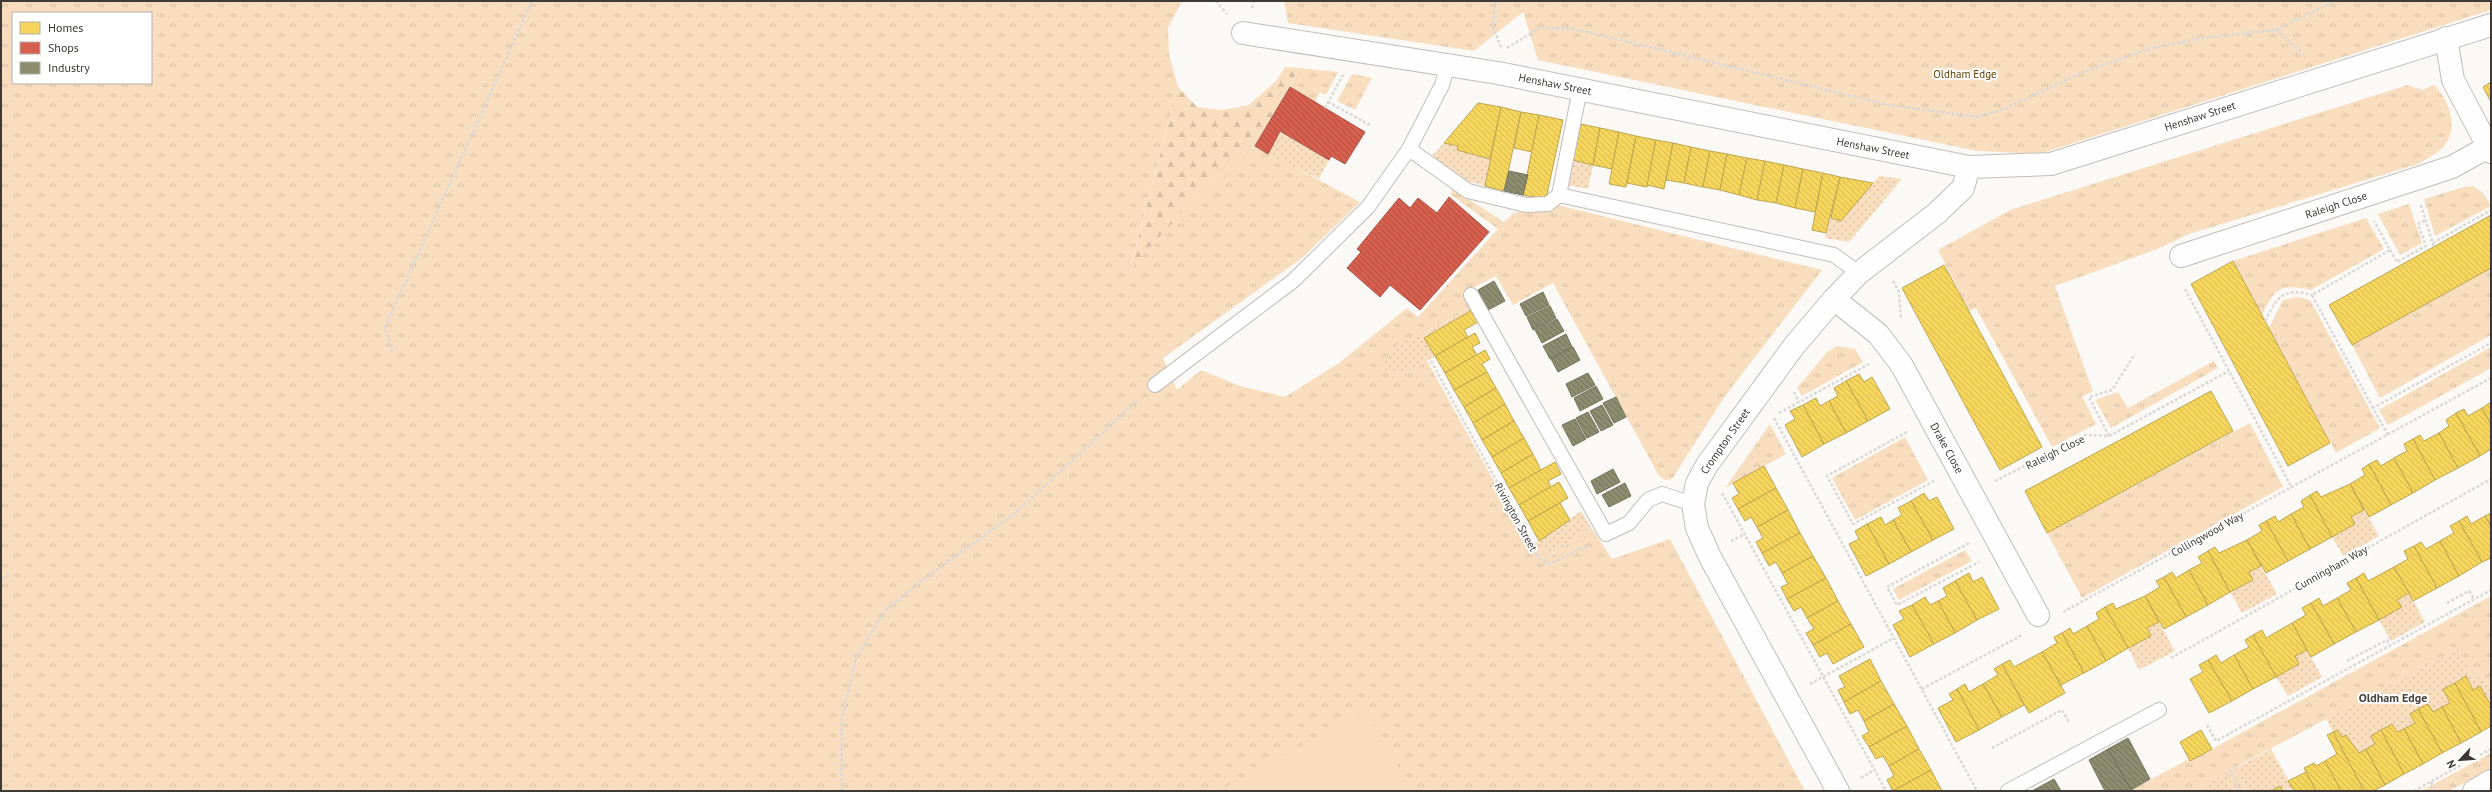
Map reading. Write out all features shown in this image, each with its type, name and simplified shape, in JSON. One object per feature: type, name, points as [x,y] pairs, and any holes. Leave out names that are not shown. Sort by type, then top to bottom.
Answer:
[{"type":"street","name":"Henshaw Street","points":[[1243,33],[1448,65],[1580,89],[1969,167],[2051,164],[2491,25]]},
{"type":"street","name":"Raleigh Close","points":[[2181,256],[2452,167],[2490,150],[2453,80],[2446,38]]},
{"type":"street","name":"Crompton Street","points":[[1847,786],[1710,557],[1697,528],[1693,504],[1697,483],[1706,465],[1794,346],[1834,299],[1859,273],[1937,213],[1962,188],[1969,167]]},
{"type":"street","name":"Drake Close","points":[[1834,299],[1878,334],[1901,364],[2033,623]]},
{"type":"street","points":[[2474,791],[2491,781]]},
{"type":"lane","points":[[1155,385],[1293,281],[1368,207],[1409,149],[1442,85],[1448,65]]},
{"type":"lane","points":[[1409,149],[1468,191],[1526,205],[1548,204],[1558,195],[1580,89]]},
{"type":"lane","points":[[1558,195],[1834,255],[1859,273]]},
{"type":"lane","points":[[1471,295],[1606,534],[1629,523],[1648,500],[1662,494],[1693,504]]},
{"type":"lane","points":[[2008,791],[2159,710]]},
{"type":"path","points":[[392,352],[385,327],[532,1]]},
{"type":"path","points":[[1495,1],[1493,27],[1503,52],[1520,38],[1541,27],[1579,30],[1889,105],[1978,117],[2004,109],[2081,73],[2148,49],[2201,38],[2276,30],[2335,1]]},
{"type":"path","points":[[2276,30],[2312,61],[2320,78]]},
{"type":"path","points":[[1325,108],[1346,69]]},
{"type":"path","points":[[1328,102],[1372,126]]},
{"type":"path","points":[[2421,202],[2434,247]]},
{"type":"path","points":[[2433,243],[2491,210]]},
{"type":"path","points":[[2373,218],[2397,262],[2426,246],[2418,224],[2426,220]]},
{"type":"path","points":[[2265,321],[2275,300],[2286,294],[2297,291],[2312,295],[2390,250]]},
{"type":"path","points":[[1893,280],[1899,292],[1902,325]]},
{"type":"path","points":[[2185,289],[2292,488]]},
{"type":"path","points":[[2312,295],[2388,435]]},
{"type":"path","points":[[2373,408],[2491,343]]},
{"type":"path","points":[[2135,354],[2112,390],[2089,397],[2109,436],[2229,370]]},
{"type":"path","name":"Rivington Street","points":[[1432,361],[1538,557],[1549,564],[1576,552],[1606,534]]},
{"type":"path","points":[[1773,417],[1870,363]]},
{"type":"path","name":"Collingwood Way","points":[[2061,614],[2491,378]]},
{"type":"path","points":[[841,791],[842,717],[856,658],[883,613],[921,581],[1014,514],[1155,385]]},
{"type":"path","points":[[1792,387],[1799,402]]},
{"type":"path","points":[[1769,414],[1773,417],[1977,791]]},
{"type":"path","points":[[1908,432],[1827,476],[1845,510],[1853,524],[1935,481]]},
{"type":"path","name":"Raleigh Close","points":[[1988,485],[2085,435],[2109,436]]},
{"type":"path","name":"Cunningham Way","points":[[2171,658],[2491,479]]},
{"type":"path","points":[[1719,488],[1886,791]]},
{"type":"path","points":[[1725,545],[1745,534]]},
{"type":"path","points":[[1969,543],[1888,587],[1897,605],[1979,562]]},
{"type":"path","points":[[1,580],[10,574]]},
{"type":"path","points":[[2207,725],[2216,741],[2491,590]]},
{"type":"path","points":[[2447,603],[2469,591],[2474,599]]},
{"type":"path","points":[[1922,690],[2033,623]]},
{"type":"path","points":[[1804,687],[1894,638]]},
{"type":"path","points":[[2347,661],[2387,640],[2390,645]]},
{"type":"path","points":[[1992,748],[2062,710],[2069,722]]},
{"type":"path","points":[[2478,756],[2491,749]]},
{"type":"path","points":[[2414,791],[2464,763]]},
{"type":"path","points":[[2229,768],[2241,791]]},
{"type":"path","points":[[1847,786],[1874,770]]},
{"type":"path","points":[[2431,782],[2436,791]]},
{"type":"green space","points":[[1,1],[1182,1],[1168,28],[1169,55],[1178,87],[1130,268],[1203,190],[1255,146],[1360,202],[1302,258],[1163,358],[1177,390],[1201,370],[1240,386],[1285,397],[1339,363],[1407,308],[1418,317],[1498,229],[1450,194],[1453,189],[1504,222],[1514,213],[1557,205],[1822,270],[1725,396],[1672,479],[1665,480],[1659,476],[1553,283],[1513,305],[1496,276],[1463,293],[1470,307],[1423,335],[1421,332],[1390,350],[1401,376],[1427,361],[1530,546],[1539,541],[1549,557],[1591,527],[1612,559],[1670,539],[1805,791],[1,791]]},
{"type":"green space","name":"Oldham Edge","points":[[1284,1],[2491,1],[2491,10],[2039,154],[1977,151],[1538,60],[1523,12],[1474,51],[1288,23]]},
{"type":"green space","points":[[1285,67],[1300,68],[1255,146],[1203,190],[1130,269],[1178,87],[1197,107],[1222,110],[1249,105],[1276,81]]},
{"type":"green space","points":[[1300,68],[1338,72],[1326,95],[1320,92],[1315,102],[1290,87]]},
{"type":"green space","points":[[1352,74],[1372,78],[1355,110],[1337,101]]},
{"type":"green space","points":[[2408,85],[2422,90],[2434,85],[2445,100],[2451,118],[2452,127],[2446,144],[2439,151],[2418,164],[2189,234],[2155,250],[2055,286],[2093,392],[2082,396],[2096,424],[2052,447],[1976,308],[1969,311],[1938,250],[2010,210]]},
{"type":"green space","points":[[1280,131],[1329,160],[1319,179],[1268,154]]},
{"type":"green space","points":[[1444,143],[1458,146],[1458,150],[1490,159],[1485,186],[1467,181],[1432,156]]},
{"type":"green space","points":[[1573,160],[1593,165],[1588,189],[1568,185]]},
{"type":"green space","points":[[1879,176],[1902,179],[1849,242],[1825,238],[1831,218],[1841,220]]},
{"type":"green space","points":[[2473,186],[2483,193],[2491,206],[2435,236],[2424,199],[2464,187]]},
{"type":"green space","points":[[2409,204],[2422,243],[2400,255],[2378,214]]},
{"type":"green space","points":[[2366,218],[2384,249],[2311,290],[2292,287],[2280,290],[2270,299],[2262,316],[2233,261]]},
{"type":"green space","points":[[2491,268],[2491,335],[2380,398],[2352,345]]},
{"type":"green space","points":[[2297,297],[2310,300],[2380,428],[2336,453],[2269,328],[2283,300]]},
{"type":"green space","points":[[1470,307],[1472,310],[1425,338],[1435,356],[1401,376],[1397,369],[1388,374],[1380,362],[1392,355],[1390,350],[1420,332],[1423,335]]},
{"type":"green space","points":[[1837,346],[1855,349],[1863,362],[1802,396],[1797,388],[1827,352]]},
{"type":"green space","points":[[2491,347],[2491,368],[2388,425],[2379,410]]},
{"type":"green space","points":[[2214,361],[2218,368],[2111,428],[2095,400],[2118,392],[2128,408]]},
{"type":"green space","points":[[2250,423],[2283,487],[2082,598],[2047,533]]},
{"type":"green space","points":[[1770,424],[1786,454],[1725,488]]},
{"type":"green space","points":[[1905,437],[1928,480],[1855,520],[1832,478]]},
{"type":"green space","points":[[2364,510],[2379,536],[2343,556],[2332,537],[2355,524],[2351,517]]},
{"type":"green space","points":[[1581,511],[1591,527],[1548,557],[1539,541]]},
{"type":"green space","points":[[1965,550],[1972,561],[1899,600],[1893,589]]},
{"type":"green space","points":[[2261,566],[2277,594],[2242,613],[2230,592],[2253,580],[2249,572]]},
{"type":"green space","points":[[2409,593],[2425,622],[2391,641],[2379,620],[2401,607],[2397,600]]},
{"type":"green space","points":[[2491,596],[2491,692],[2482,675],[2474,679],[2458,649],[2236,767],[2248,791],[2234,791],[2225,774],[2194,791],[2129,791],[2189,759],[2212,749]]},
{"type":"green space","points":[[2159,622],[2175,651],[2139,670],[2128,648],[2147,628]]},
{"type":"green space","points":[[2458,649],[2474,679],[2482,675],[2491,692],[2491,706],[2480,686],[2473,690],[2465,677],[2443,689],[2450,703],[2433,712],[2428,704],[2410,714],[2415,723],[2397,732],[2392,724],[2371,736],[2375,744],[2359,753],[2346,735],[2342,737],[2337,730],[2333,732],[2326,719]]},
{"type":"green space","points":[[2307,650],[2322,677],[2288,696],[2276,677],[2299,664],[2295,656]]},
{"type":"green space","points":[[1367,710],[1412,791],[1220,791]]},
{"type":"green space","points":[[2271,749],[2293,789],[2248,791],[2236,768]]},
{"type":"green space","points":[[2491,753],[2491,769],[2449,791],[2421,791]]},
{"type":"green space","points":[[2225,774],[2234,791],[2194,791]]},
{"type":"building: Homes","points":[[2491,82],[2491,102],[2483,87]]},
{"type":"building: Homes","points":[[1478,103],[1501,107],[1490,159],[1457,150],[1458,146],[1444,143]]},
{"type":"building: Homes","points":[[1501,107],[1521,112],[1504,191],[1485,186]]},
{"type":"building: Homes","points":[[1521,112],[1539,115],[1532,152],[1514,148]]},
{"type":"building: Homes","points":[[1539,115],[1563,120],[1546,199],[1523,195]]},
{"type":"building: Homes","points":[[1581,124],[1600,128],[1593,165],[1573,160]]},
{"type":"building: Homes","points":[[1600,128],[1619,132],[1612,169],[1593,165]]},
{"type":"building: Homes","points":[[1619,132],[1636,136],[1626,187],[1609,184]]},
{"type":"building: Homes","points":[[1636,136],[1656,140],[1647,187],[1627,183]]},
{"type":"building: Homes","points":[[1656,140],[1673,143],[1664,189],[1647,185]]},
{"type":"building: Homes","points":[[1673,143],[1691,147],[1684,183],[1666,180]]},
{"type":"building: Homes","points":[[1691,147],[1710,151],[1703,187],[1684,183]]},
{"type":"building: Homes","points":[[1710,151],[1727,154],[1720,190],[1703,187]]},
{"type":"building: Homes","points":[[1727,154],[1747,158],[1739,195],[1720,190]]},
{"type":"building: Homes","points":[[1747,158],[1765,161],[1757,200],[1739,195]]},
{"type":"building: Homes","points":[[1765,161],[1784,165],[1776,203],[1757,200]]},
{"type":"building: Homes","points":[[1784,165],[1803,169],[1795,208],[1776,203]]},
{"type":"building: Homes","points":[[1803,169],[1823,173],[1815,212],[1795,208]]},
{"type":"building: Homes","points":[[1823,173],[1840,177],[1826,233],[1812,230]]},
{"type":"building: Homes","points":[[1840,177],[1873,183],[1841,221],[1831,218]]},
{"type":"building: Homes","points":[[2491,215],[2491,268],[2352,345],[2329,305]]},
{"type":"building: Homes","points":[[2233,261],[2330,443],[2288,466],[2191,284]]},
{"type":"building: Homes","points":[[1944,265],[2042,447],[2000,470],[1902,288]]},
{"type":"building: Homes","points":[[1472,310],[1478,322],[1464,330],[1468,337],[1435,356],[1424,338]]},
{"type":"building: Homes","points":[[1475,333],[1480,343],[1472,347],[1477,355],[1445,373],[1435,356]]},
{"type":"building: Homes","points":[[1485,350],[1490,359],[1482,364],[1487,372],[1454,390],[1445,373]]},
{"type":"building: Homes","points":[[1487,372],[1496,388],[1464,407],[1454,390]]},
{"type":"building: Homes","points":[[1859,374],[1864,382],[1872,377],[1890,409],[1868,421],[1846,381]]},
{"type":"building: Homes","points":[[1846,381],[1868,421],[1846,433],[1829,401],[1838,396],[1834,388]]},
{"type":"building: Homes","points":[[1496,388],[1505,404],[1473,423],[1464,407]]},
{"type":"building: Homes","points":[[2211,391],[2233,431],[2047,533],[2025,491]]},
{"type":"building: Homes","points":[[1816,398],[1820,406],[1829,401],[1846,433],[1824,444],[1803,405]]},
{"type":"building: Homes","points":[[2491,402],[2491,425],[2482,408]]},
{"type":"building: Homes","points":[[1505,404],[1514,421],[1482,440],[1473,423]]},
{"type":"building: Homes","points":[[1803,405],[1824,444],[1802,457],[1785,425],[1795,419],[1790,411]]},
{"type":"building: Homes","points":[[2482,408],[2491,425],[2491,449],[2480,456],[2456,413],[2464,409],[2468,416]]},
{"type":"building: Homes","points":[[2456,413],[2480,456],[2458,468],[2439,433],[2449,426],[2446,420]]},
{"type":"building: Homes","points":[[1514,421],[1524,438],[1492,457],[1482,440]]},
{"type":"building: Homes","points":[[2439,433],[2458,468],[2435,480],[2413,439],[2420,435],[2424,441]]},
{"type":"building: Homes","points":[[1524,438],[1533,454],[1501,473],[1492,457]]},
{"type":"building: Homes","points":[[2413,439],[2435,480],[2413,493],[2394,458],[2407,451],[2404,444]]},
{"type":"building: Homes","points":[[1533,454],[1541,470],[1509,488],[1501,473]]},
{"type":"building: Homes","points":[[2394,458],[2413,493],[2391,505],[2369,464],[2377,460],[2381,466]]},
{"type":"building: Homes","points":[[1555,462],[1561,474],[1548,481],[1551,487],[1519,505],[1509,488]]},
{"type":"building: Homes","points":[[2369,464],[2391,505],[2369,517],[2350,484],[2365,475],[2362,469]]},
{"type":"building: Homes","points":[[1764,466],[1776,488],[1738,509],[1732,498],[1739,494],[1733,483]]},
{"type":"building: Homes","points":[[1559,482],[1568,498],[1528,521],[1519,505]]},
{"type":"building: Homes","points":[[2350,484],[2364,510],[2351,517],[2355,524],[2332,537],[2310,495],[2317,491],[2321,497]]},
{"type":"building: Homes","points":[[1776,488],[1788,510],[1757,527],[1751,517],[1745,521],[1738,509]]},
{"type":"building: Homes","points":[[1924,493],[1929,501],[1937,497],[1954,529],[1933,540],[1911,501]]},
{"type":"building: Homes","points":[[2310,495],[2332,537],[2310,549],[2291,514],[2304,507],[2301,501]]},
{"type":"building: Homes","points":[[1911,501],[1933,540],[1911,552],[1893,520],[1902,515],[1898,508]]},
{"type":"building: Homes","points":[[1560,503],[1570,520],[1539,541],[1528,521]]},
{"type":"building: Homes","points":[[1788,510],[1800,533],[1762,553],[1756,542],[1763,538],[1757,527]]},
{"type":"building: Homes","points":[[2491,513],[2491,527],[2485,516]]},
{"type":"building: Homes","points":[[2291,514],[2310,549],[2288,561],[2266,521],[2275,516],[2278,522]]},
{"type":"building: Homes","points":[[2467,516],[2471,524],[2485,516],[2491,527],[2491,558],[2482,562],[2459,521]]},
{"type":"building: Homes","points":[[1881,517],[1885,525],[1893,520],[1911,552],[1889,564],[1867,524]]},
{"type":"building: Homes","points":[[2266,521],[2288,561],[2266,573],[2247,540],[2262,531],[2259,525]]},
{"type":"building: Homes","points":[[2459,521],[2482,562],[2459,576],[2440,541],[2454,533],[2450,526]]},
{"type":"building: Homes","points":[[1867,524],[1889,564],[1866,576],[1849,544],[1859,539],[1855,531]]},
{"type":"building: Homes","points":[[1800,533],[1813,556],[1782,573],[1776,562],[1769,566],[1762,553]]},
{"type":"building: Homes","points":[[2247,540],[2261,566],[2249,572],[2253,580],[2230,592],[2208,551],[2215,547],[2219,553]]},
{"type":"building: Homes","points":[[2440,541],[2459,576],[2437,588],[2414,546],[2421,542],[2426,549]]},
{"type":"building: Homes","points":[[2414,546],[2437,588],[2413,601],[2394,567],[2408,559],[2404,551]]},
{"type":"building: Homes","points":[[2208,551],[2230,592],[2208,605],[2189,570],[2202,563],[2198,557]]},
{"type":"building: Homes","points":[[1813,556],[1826,578],[1787,599],[1781,587],[1788,584],[1782,573]]},
{"type":"building: Homes","points":[[2394,567],[2409,593],[2397,600],[2402,607],[2379,620],[2356,578],[2364,573],[2368,581]]},
{"type":"building: Homes","points":[[2189,570],[2208,605],[2186,617],[2164,577],[2172,572],[2176,578]]},
{"type":"building: Homes","points":[[1969,573],[1973,582],[1982,577],[1999,609],[1977,620],[1955,581]]},
{"type":"building: Homes","points":[[2164,577],[2186,617],[2164,629],[2145,596],[2160,587],[2156,581]]},
{"type":"building: Homes","points":[[1826,578],[1838,601],[1807,618],[1801,607],[1794,611],[1787,599]]},
{"type":"building: Homes","points":[[2356,578],[2379,620],[2356,632],[2337,598],[2351,590],[2347,583]]},
{"type":"building: Homes","points":[[1955,581],[1977,620],[1955,633],[1938,601],[1947,596],[1943,588]]},
{"type":"building: Homes","points":[[2145,596],[2159,622],[2147,628],[2151,636],[2128,648],[2105,607],[2113,603],[2116,609]]},
{"type":"building: Homes","points":[[1925,597],[1930,605],[1938,601],[1955,633],[1934,644],[1912,605]]},
{"type":"building: Homes","points":[[2319,598],[2323,606],[2337,598],[2356,632],[2334,644],[2311,603]]},
{"type":"building: Homes","points":[[1838,601],[1851,624],[1813,645],[1806,633],[1814,629],[1807,618]]},
{"type":"building: Homes","points":[[2311,603],[2334,644],[2311,657],[2292,623],[2306,615],[2302,608]]},
{"type":"building: Homes","points":[[1912,605],[1934,644],[1910,657],[1893,625],[1904,619],[1899,611]]},
{"type":"building: Homes","points":[[2105,607],[2128,648],[2106,661],[2087,626],[2099,619],[2096,613]]},
{"type":"building: Homes","points":[[2292,623],[2307,650],[2295,656],[2299,664],[2276,677],[2253,635],[2262,630],[2266,638]]},
{"type":"building: Homes","points":[[1851,624],[1864,647],[1833,664],[1827,653],[1820,657],[1813,645]]},
{"type":"building: Homes","points":[[2087,626],[2106,661],[2084,673],[2062,633],[2070,628],[2073,634]]},
{"type":"building: Homes","points":[[2062,633],[2084,673],[2061,685],[2042,652],[2057,643],[2054,637]]},
{"type":"building: Homes","points":[[2253,635],[2276,677],[2253,689],[2234,655],[2249,647],[2245,640]]},
{"type":"building: Homes","points":[[2042,652],[2065,693],[2029,713],[2002,664],[2010,660],[2014,667]]},
{"type":"building: Homes","points":[[2216,655],[2221,663],[2234,655],[2253,689],[2232,701],[2208,660]]},
{"type":"building: Homes","points":[[1870,659],[1881,681],[1844,702],[1838,690],[1845,687],[1839,676]]},
{"type":"building: Homes","points":[[2208,660],[2232,701],[2209,713],[2190,679],[2203,672],[2199,665]]},
{"type":"building: Homes","points":[[2002,664],[2024,705],[2002,717],[1983,684],[1998,675],[1994,669]]},
{"type":"building: Homes","points":[[2466,676],[2473,690],[2480,686],[2491,706],[2491,726],[2481,732],[2455,683]]},
{"type":"building: Homes","points":[[1881,681],[1894,704],[1864,721],[1858,710],[1850,714],[1844,702]]},
{"type":"building: Homes","points":[[2455,683],[2481,732],[2461,743],[2442,707],[2450,703],[2443,689]]},
{"type":"building: Homes","points":[[1965,684],[1969,692],[1983,684],[2002,717],[1979,730],[1957,689]]},
{"type":"building: Homes","points":[[1957,689],[1979,730],[1956,742],[1938,708],[1953,700],[1949,694]]},
{"type":"building: Homes","points":[[1894,704],[1907,726],[1869,747],[1862,736],[1869,732],[1864,721]]},
{"type":"building: Homes","points":[[2428,704],[2433,712],[2442,707],[2461,743],[2442,753],[2418,709]]},
{"type":"building: Homes","points":[[2418,709],[2442,753],[2423,764],[2404,729],[2415,723],[2410,714]]},
{"type":"building: Homes","points":[[2392,724],[2397,732],[2404,729],[2423,764],[2404,774],[2381,730]]},
{"type":"building: Homes","points":[[1907,726],[1919,749],[1889,766],[1883,756],[1876,759],[1869,747]]},
{"type":"building: Homes","points":[[2201,730],[2212,749],[2190,761],[2180,742]]},
{"type":"building: Homes","points":[[2337,730],[2342,737],[2346,735],[2359,753],[2366,749],[2385,785],[2373,791],[2364,791],[2333,732]]},
{"type":"building: Homes","points":[[2381,730],[2404,774],[2385,785],[2366,749],[2375,744],[2371,736]]},
{"type":"building: Homes","points":[[2333,732],[2364,791],[2341,791],[2325,761],[2337,754],[2327,735]]},
{"type":"building: Homes","points":[[1919,749],[1931,770],[1893,791],[1887,780],[1894,776],[1889,766]]},
{"type":"building: Homes","points":[[2325,761],[2341,791],[2316,791],[2304,768],[2314,763],[2316,766]]},
{"type":"building: Homes","points":[[1931,770],[1942,791],[1893,791]]},
{"type":"building: Homes","points":[[2306,772],[2316,791],[2294,791],[2288,781]]},
{"type":"building: Homes","points":[[2280,786],[2283,791],[2271,791]]},
{"type":"building: Shops","points":[[1290,87],[1365,132],[1345,164],[1331,156],[1329,160],[1280,131],[1268,154],[1255,146]]},
{"type":"building: Shops","points":[[1449,197],[1489,232],[1420,310],[1390,285],[1380,297],[1347,268],[1361,252],[1357,249],[1399,198],[1410,208],[1418,198],[1437,213]]},
{"type":"building: Industry","points":[[1509,171],[1528,175],[1523,195],[1504,191]]},
{"type":"building: Industry","points":[[1494,281],[1505,301],[1488,310],[1478,290]]},
{"type":"building: Industry","points":[[1543,292],[1549,305],[1526,316],[1520,304]]},
{"type":"building: Industry","points":[[1550,306],[1556,318],[1533,330],[1527,317]]},
{"type":"building: Industry","points":[[1557,319],[1564,331],[1542,343],[1535,330]]},
{"type":"building: Industry","points":[[1566,334],[1572,347],[1550,359],[1543,346]]},
{"type":"building: Industry","points":[[1573,347],[1580,360],[1558,372],[1551,359]]},
{"type":"building: Industry","points":[[1588,373],[1595,385],[1572,397],[1566,384]]},
{"type":"building: Industry","points":[[1596,386],[1603,399],[1580,411],[1574,398]]},
{"type":"building: Industry","points":[[1616,397],[1626,417],[1614,423],[1603,403]]},
{"type":"building: Industry","points":[[1602,405],[1613,425],[1601,431],[1590,411]]},
{"type":"building: Industry","points":[[1588,412],[1599,432],[1587,438],[1576,418]]},
{"type":"building: Industry","points":[[1575,419],[1586,439],[1573,446],[1562,425]]},
{"type":"building: Industry","points":[[1613,469],[1620,482],[1597,494],[1591,481]]},
{"type":"building: Industry","points":[[1625,483],[1631,496],[1609,507],[1602,495]]},
{"type":"building: Industry","points":[[2128,738],[2150,779],[2131,790],[2108,749]]},
{"type":"building: Industry","points":[[2108,749],[2131,790],[2105,791],[2089,760]]},
{"type":"building: Industry","points":[[2054,779],[2061,791],[2032,791]]},
{"type":"district","name":"Oldham Edge","points":[[2393,697]]}]
